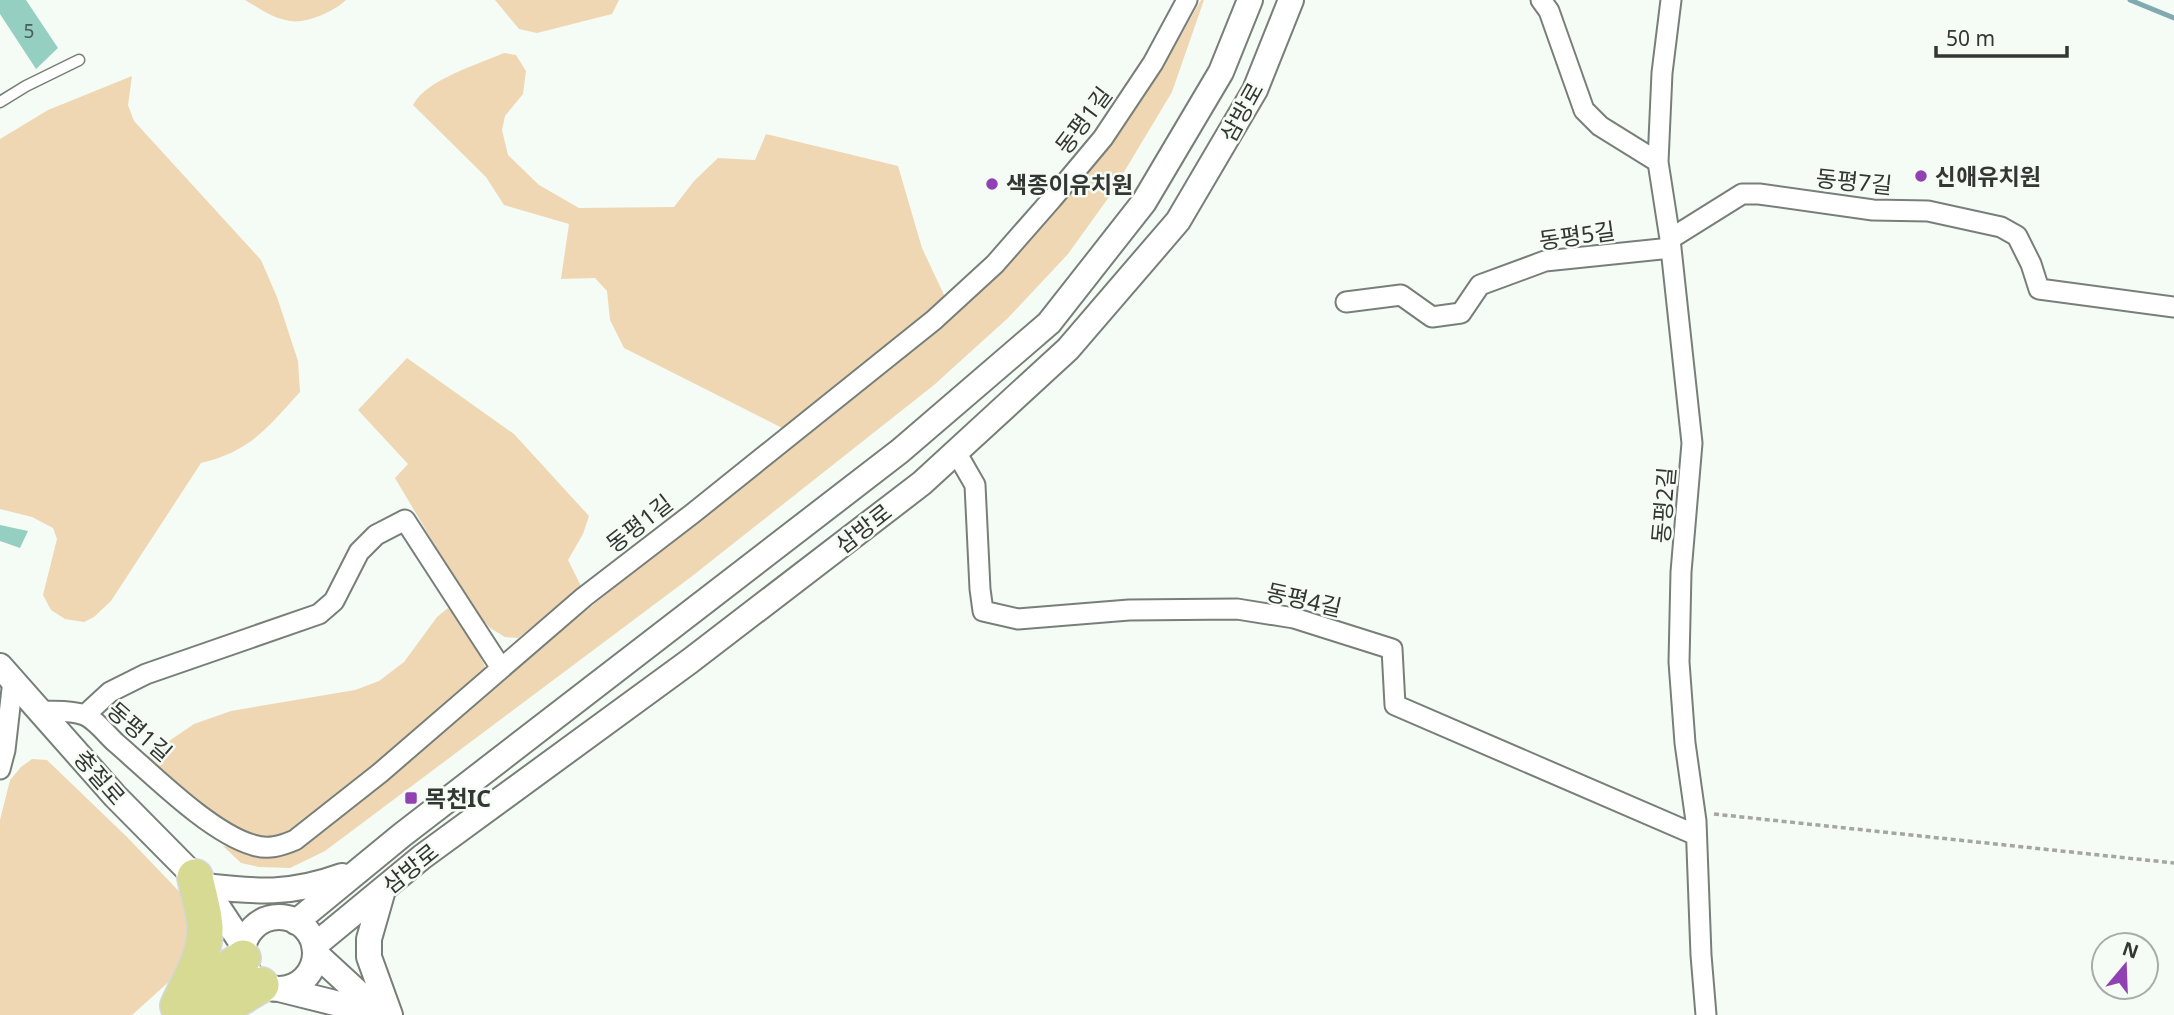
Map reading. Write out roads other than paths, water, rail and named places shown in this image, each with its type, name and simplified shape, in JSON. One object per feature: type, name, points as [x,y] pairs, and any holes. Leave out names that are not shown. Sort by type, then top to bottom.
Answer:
[{"type":"highway","points":[[172,1011],[195,969],[205,942],[199,881]]},
{"type":"highway","points":[[172,1011],[256,969]]},
{"type":"highway","points":[[211,1015],[256,969]]},
{"type":"street","name":"동평1길","points":[[41,711],[85,715],[218,828],[253,845],[280,847],[295,840],[380,773],[584,597],[934,320],[995,264],[1103,138],[1153,63],[1187,0]]},
{"type":"street","name":"삼방로","points":[[256,969],[253,928],[269,919],[287,920],[356,871],[900,451],[1049,323],[1144,202],[1221,72],[1250,0]]},
{"type":"street","name":"삼방로","points":[[314,950],[422,857],[701,653],[922,483],[1068,349],[1178,221],[1255,90],[1291,0]]},
{"type":"street","points":[[1541,0],[1549,11],[1584,110],[1600,126],[1658,162]]},
{"type":"street","name":"동평2길","points":[[1671,0],[1662,73],[1658,162],[1671,244],[1692,443],[1681,572],[1679,662],[1685,743],[1695,812],[1706,1015]]},
{"type":"street","name":"동평7길","points":[[1671,244],[1742,194],[1873,210],[1928,211],[2001,227],[2017,236],[2031,264],[2039,289],[2174,307]]},
{"type":"street","name":"동평5길","points":[[1346,302],[1401,295],[1432,317],[1461,313],[1480,285],[1545,261],[1671,244]]},
{"type":"street","name":"동평4길","points":[[956,452],[975,485],[983,611],[1018,619],[1129,610],[1237,609],[1294,618],[1392,649],[1395,705],[1696,835]]},
{"type":"street","points":[[85,715],[110,692],[146,674],[319,614],[334,601],[359,552],[376,535],[405,520],[501,668]]},
{"type":"street","points":[[0,769],[5,750],[6,673]]},
{"type":"street","name":"충절로","points":[[6,673],[115,796],[199,881],[256,969]]},
{"type":"street","points":[[199,881],[252,891],[283,891],[312,887],[356,871]]},
{"type":"street","name":"충절로","points":[[199,881],[287,920]]},
{"type":"street","points":[[383,890],[369,939],[369,957],[384,1013]]},
{"type":"street","points":[[256,969],[288,988],[304,979],[310,971],[314,950],[308,932],[287,920]]},
{"type":"street","points":[[314,950],[384,1013]]},
{"type":"street","points":[[256,969],[343,1005],[384,1013]]},
{"type":"lane","points":[[0,102],[79,60]]},
{"type":"waterway","points":[[2130,0],[2174,18]]},
{"type":"place","name":"신애유치원","points":[[1921,176]]},
{"type":"place","name":"색종이유치원","points":[[992,184]]},
{"type":"place","name":"목천IC","points":[[411,798]]}]
